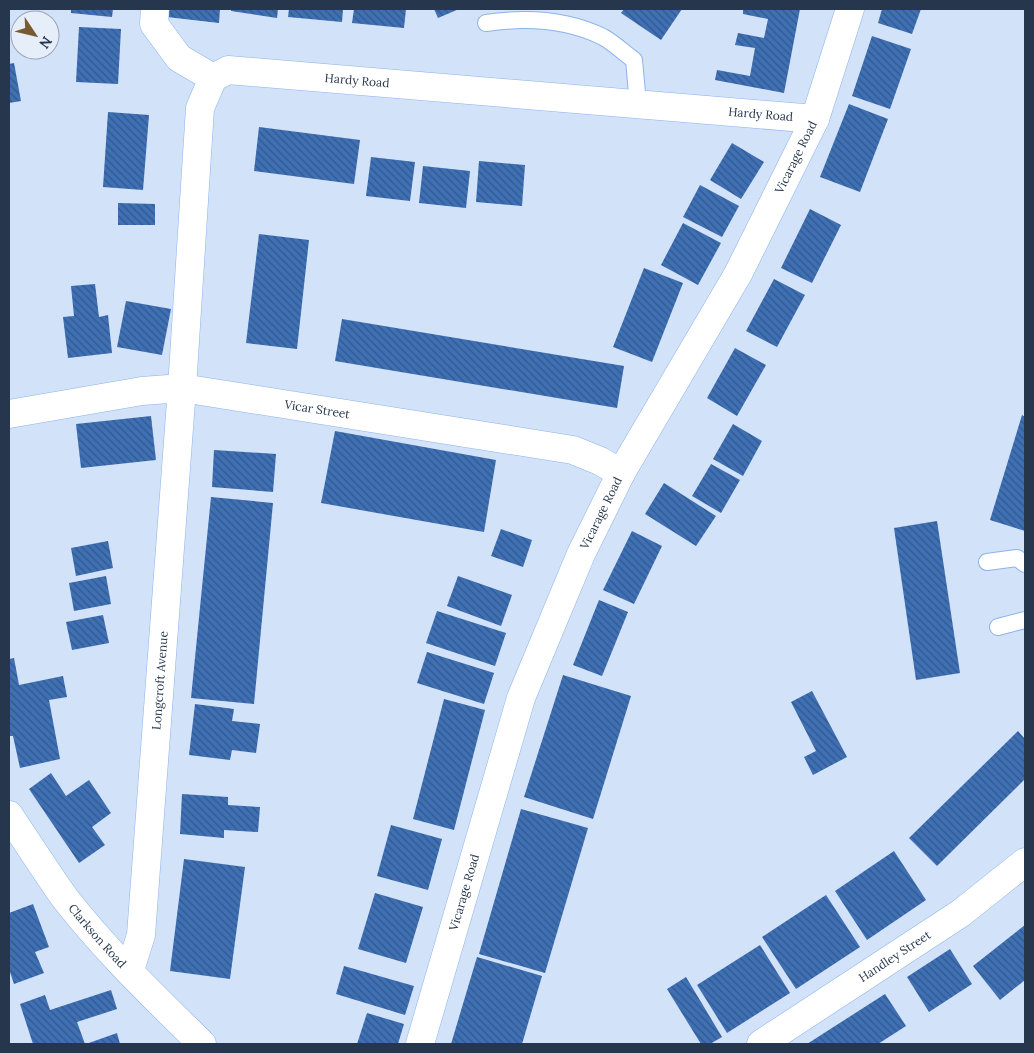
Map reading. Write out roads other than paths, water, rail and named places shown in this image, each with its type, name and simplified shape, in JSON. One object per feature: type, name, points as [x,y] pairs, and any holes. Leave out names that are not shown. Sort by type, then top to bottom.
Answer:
[{"type":"street","points":[[155,9],[154,24],[179,58],[214,78],[200,108],[182,388]]},
{"type":"street","name":"Vicarage Road","points":[[420,1044],[521,698],[582,554],[621,473],[738,274],[815,118],[850,9]]},
{"type":"street","name":"Hardy Road","points":[[214,78],[228,70],[815,118]]},
{"type":"street","name":"Vicar Street","points":[[9,414],[142,390],[182,388],[573,450],[600,461],[621,473]]},
{"type":"street","name":"Longcroft Avenue","points":[[130,970],[140,935],[182,388]]},
{"type":"street","name":"Clarkson Road","points":[[9,815],[64,897],[100,940],[202,1044]]},
{"type":"street","name":"Handley Street","points":[[761,1044],[961,913],[1025,862]]},
{"type":"lane","points":[[486,23],[514,19],[564,22],[604,38],[634,60],[638,104]]},
{"type":"lane","points":[[987,562],[1018,558],[1025,564]]},
{"type":"lane","points":[[998,627],[1025,620]]}]
